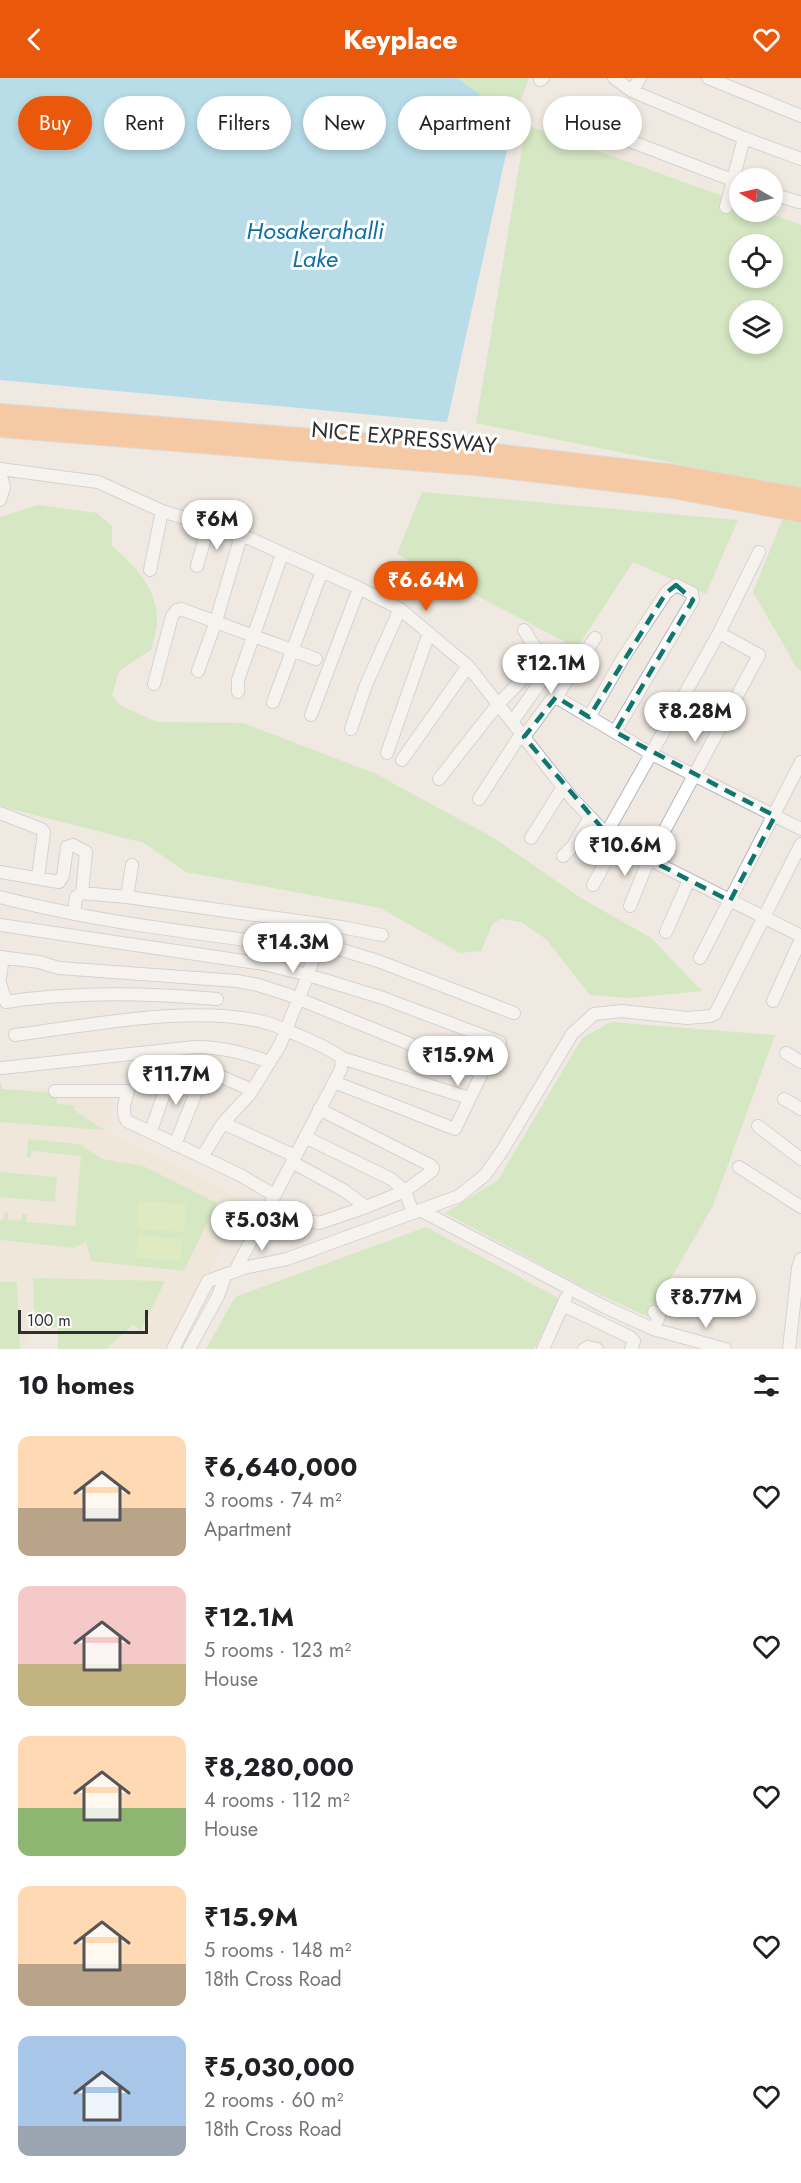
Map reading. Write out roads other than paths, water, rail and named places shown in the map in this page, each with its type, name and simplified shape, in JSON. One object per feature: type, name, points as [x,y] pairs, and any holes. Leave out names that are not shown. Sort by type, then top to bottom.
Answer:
[{"type":"highway","name":"NICE EXPRESSWAY","points":[[0,413],[509,454],[675,474],[801,497]]},
{"type":"highway","name":"NICE EXPRESSWAY","points":[[0,428],[485,467],[672,489],[801,513]]},
{"type":"street","points":[[614,78],[632,91],[801,159]]},
{"type":"street","points":[[632,91],[640,78]]},
{"type":"street","points":[[708,78],[801,116]]},
{"type":"street","points":[[739,168],[744,138]]},
{"type":"street","points":[[642,146],[729,179]]},
{"type":"street","points":[[783,197],[799,202]]},
{"type":"street","points":[[726,207],[729,200]]},
{"type":"street","points":[[0,500],[4,487],[0,471],[98,482],[162,511],[241,536],[322,571],[400,609],[468,666],[564,787],[616,843],[801,938],[773,1000]]},
{"type":"street","points":[[150,570],[162,511]]},
{"type":"street","points":[[197,566],[208,527]]},
{"type":"street","points":[[198,671],[216,621],[241,536]]},
{"type":"street","points":[[606,834],[719,633],[759,552]]},
{"type":"street","points":[[238,692],[238,680],[282,554]]},
{"type":"street","points":[[273,702],[322,571]]},
{"type":"street","points":[[590,717],[623,658],[666,592],[676,585],[692,593],[693,600],[615,732]]},
{"type":"street","points":[[311,715],[359,588]]},
{"type":"street","points":[[154,684],[174,613],[181,609],[316,658]]},
{"type":"street","points":[[351,729],[366,686],[400,609]]},
{"type":"street","points":[[439,779],[498,704],[520,682],[534,650],[524,630]]},
{"type":"street","points":[[387,753],[429,633]]},
{"type":"street","points":[[630,906],[649,859],[759,655],[719,633]]},
{"type":"street","points":[[479,799],[523,735],[551,700],[556,697],[595,638]]},
{"type":"street","points":[[512,722],[564,650]]},
{"type":"street","points":[[402,760],[468,666]]},
{"type":"street","points":[[556,697],[650,753],[801,829]]},
{"type":"street","points":[[700,958],[801,762]]},
{"type":"street","points":[[531,838],[564,787]]},
{"type":"street","points":[[0,813],[44,832],[38,878]]},
{"type":"street","points":[[563,856],[573,846],[590,817]]},
{"type":"street","points":[[593,885],[616,843]]},
{"type":"street","points":[[173,1349],[208,1281],[231,1272],[287,1259],[459,1196],[485,1175],[502,1151],[572,1034],[594,1014],[622,1011],[687,1018],[710,1016],[719,1009],[801,844]]},
{"type":"street","points":[[61,880],[67,847],[73,845],[86,852],[83,888],[76,897],[74,914]]},
{"type":"street","points":[[126,897],[132,865]]},
{"type":"street","points":[[0,872],[59,882],[61,880],[83,888],[126,897],[382,935]]},
{"type":"street","points":[[666,932],[689,880]]},
{"type":"street","points":[[0,897],[74,914],[185,932],[318,946],[378,962],[514,1013]]},
{"type":"street","points":[[0,925],[264,964],[382,998],[500,1042]]},
{"type":"street","points":[[202,1156],[223,1123],[252,1090],[270,1062],[299,1000],[324,925]]},
{"type":"street","points":[[217,999],[153,993],[38,997],[6,1002],[0,981],[2,957],[39,962],[58,968],[237,981],[258,985],[482,1073],[455,1129],[334,1082]]},
{"type":"street","points":[[15,1035],[199,1015],[231,1017],[263,1022],[305,1038],[342,1058],[469,1098]]},
{"type":"street","points":[[2,1068],[195,1047],[236,1050],[270,1062]]},
{"type":"street","points":[[786,1053],[801,1062]]},
{"type":"street","points":[[189,1349],[294,1159],[341,1069],[342,1058]]},
{"type":"street","points":[[151,1131],[172,1070]]},
{"type":"street","points":[[175,1145],[204,1072],[208,1071],[252,1090]]},
{"type":"street","points":[[55,1091],[128,1091],[123,1115],[127,1121],[240,1175],[274,1195]]},
{"type":"street","points":[[784,1099],[801,1109]]},
{"type":"street","points":[[265,1212],[319,1222],[366,1207],[405,1191],[432,1171],[433,1168],[430,1165],[319,1109]]},
{"type":"street","points":[[223,1123],[294,1159],[366,1207]]},
{"type":"street","points":[[758,1126],[801,1159]]},
{"type":"street","points":[[305,1137],[379,1173],[405,1191],[418,1212],[573,1291],[652,1329],[725,1349]]},
{"type":"street","points":[[739,1167],[801,1206]]},
{"type":"street","points":[[789,1349],[801,1259]]},
{"type":"street","points":[[543,1349],[573,1291]]},
{"type":"street","points":[[566,1306],[630,1337],[634,1341],[631,1349]]},
{"type":"street","points":[[652,1329],[659,1317],[654,1312]]},
{"type":"street","points":[[584,1349],[588,1347],[597,1349]]},
{"type":"water","name":"Hosakerahalli Lake","points":[[0,78],[457,78],[483,96],[398,96],[398,150],[507,150],[447,422],[0,380]]}]
